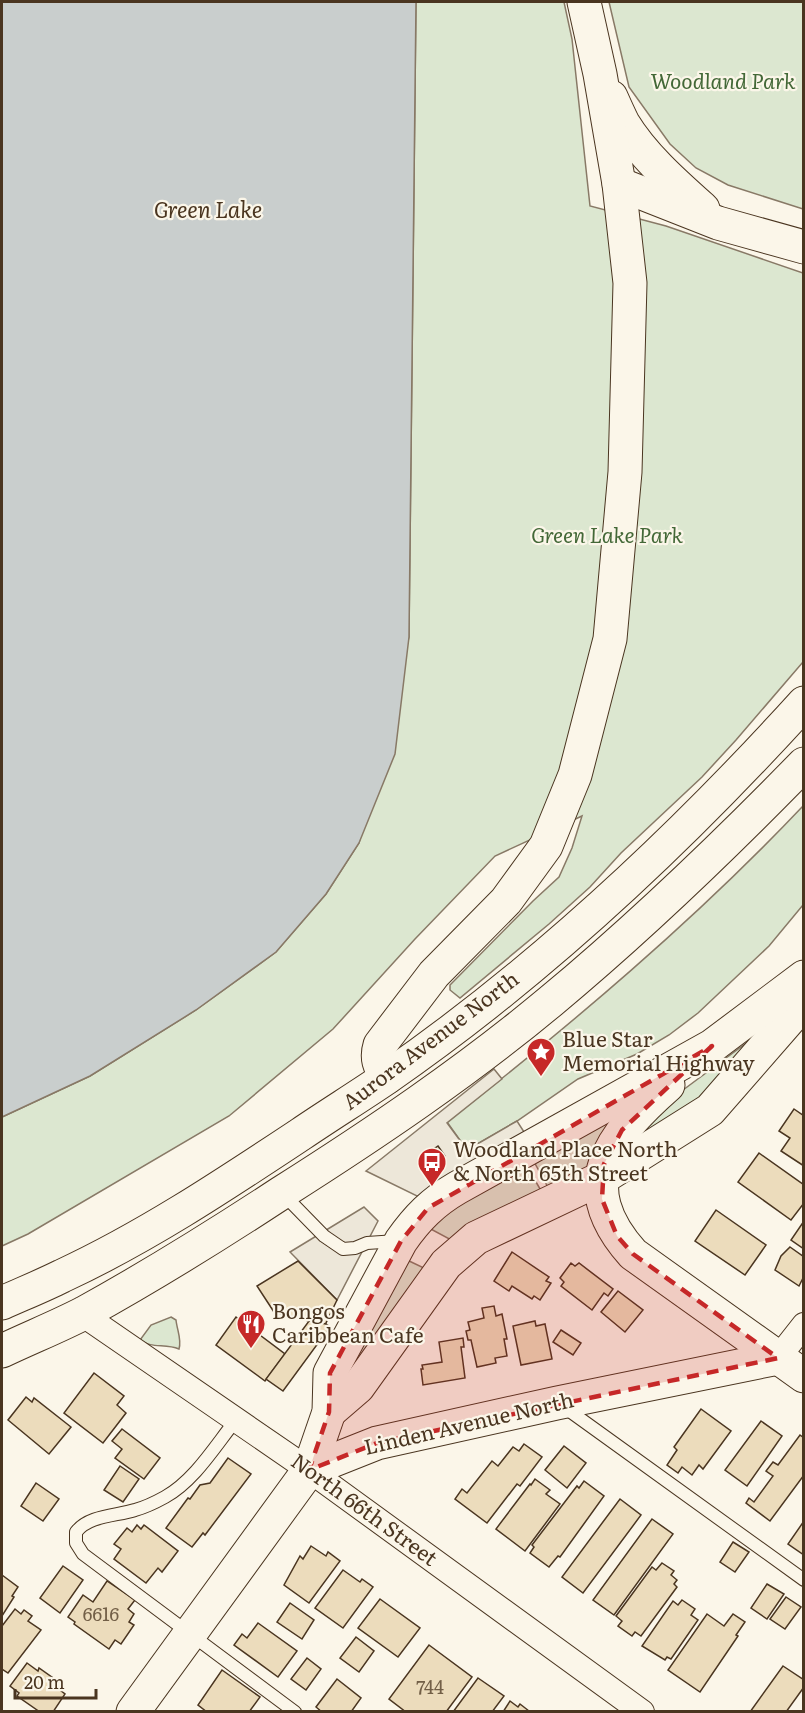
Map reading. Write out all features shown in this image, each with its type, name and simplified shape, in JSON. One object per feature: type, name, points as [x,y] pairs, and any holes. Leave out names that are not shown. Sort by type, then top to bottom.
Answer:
[{"type":"main road","points":[[387,1077],[381,1069],[377,1056],[380,1045],[434,974],[506,901],[546,846],[578,764],[610,639],[625,472],[630,283],[619,184],[600,74],[584,2]]},
{"type":"main road","points":[[600,74],[624,124],[641,146],[674,183],[718,223]]},
{"type":"main road","points":[[619,184],[718,223],[804,247]]},
{"type":"main road","name":"Aurora Avenue North","points":[[2,1303],[63,1276],[222,1187],[387,1077],[493,997],[619,890],[691,822],[804,703]]},
{"type":"main road","name":"Aurora Avenue North","points":[[2,1350],[82,1314],[223,1231],[408,1110],[550,1003],[640,925],[727,843],[804,764]]},
{"type":"main road","points":[[791,1367],[633,1254],[617,1236],[606,1215],[602,1199],[602,1178],[604,1164],[612,1144],[638,1111],[712,1046],[804,977]]},
{"type":"main road","points":[[675,1284],[624,1222],[616,1203],[618,1184],[711,1110],[792,1016],[804,989]]},
{"type":"main road","points":[[134,1712],[309,1470],[329,1412],[330,1373],[401,1241],[415,1221],[438,1199],[712,1046]]},
{"type":"main road","points":[[329,1412],[358,1388],[446,1264],[476,1238],[602,1178],[711,1110]]},
{"type":"main road","points":[[401,1241],[446,1264]]},
{"type":"main road","name":"Linden Avenue North","points":[[309,1470],[377,1443],[557,1403],[791,1367]]},
{"type":"street","name":"North 66th Street","points":[[82,1314],[309,1470],[642,1712]]},
{"type":"street","points":[[791,1367],[804,1325]]},
{"type":"lane","points":[[282,1193],[324,1236],[343,1249],[355,1248],[367,1243],[401,1241]]},
{"type":"lane","points":[[557,1403],[804,1580]]},
{"type":"lane","points":[[236,1420],[190,1478],[177,1489],[155,1503],[86,1523],[79,1528],[75,1536],[78,1549],[83,1554],[296,1712]]},
{"type":"highlighted area","points":[[712,1046],[622,1130],[604,1164],[602,1199],[617,1236],[633,1254],[778,1358],[377,1443],[309,1470],[329,1412],[330,1373],[401,1241],[428,1208]]},
{"type":"green space","name":"Green Lake Park","points":[[416,2],[564,2],[572,39],[590,206],[666,226],[803,273],[803,662],[702,777],[621,853],[590,887],[460,998],[450,990],[450,985],[559,877],[572,848],[582,816],[495,856],[333,1029],[229,1116],[28,1234],[2,1246],[2,1117],[90,1076],[196,1010],[276,952],[326,894],[359,843],[409,637]]},
{"type":"green space","name":"Woodland Park","points":[[609,2],[803,2],[803,209],[728,185],[696,168],[670,144],[629,87]]},
{"type":"green space","points":[[803,806],[803,905],[769,946],[698,1013],[669,1035],[637,1054],[578,1079],[517,1121],[467,1150],[447,1122],[586,1009],[675,931],[762,849]]},
{"type":"green space","points":[[749,1041],[753,1046],[662,1134],[634,1133],[679,1093]]},
{"type":"green space","points":[[618,1108],[590,1168],[550,1191],[532,1158]]},
{"type":"green space","points":[[525,1163],[543,1194],[453,1241],[427,1227],[427,1223]]},
{"type":"green space","points":[[407,1260],[424,1268],[345,1380]]},
{"type":"green space","points":[[171,1317],[176,1320],[180,1339],[179,1349],[149,1344],[140,1340],[151,1325]]},
{"type":"shaded area","points":[[494,1069],[502,1079],[447,1123],[467,1150],[517,1121],[526,1135],[421,1198],[366,1171]]},
{"type":"shaded area","points":[[364,1207],[378,1221],[337,1300],[290,1252]]},
{"type":"water","name":"Green Lake","points":[[2,2],[416,2],[409,637],[395,754],[359,843],[326,894],[276,952],[196,1010],[90,1076],[2,1117]]},
{"type":"building","points":[[794,1109],[804,1116],[804,1166],[781,1151],[790,1138],[779,1131]]},
{"type":"building","points":[[438,1146],[445,1156],[428,1168],[421,1158]]},
{"type":"building","points":[[759,1153],[804,1185],[804,1203],[791,1220],[738,1182]]},
{"type":"building","points":[[716,1210],[766,1245],[745,1275],[695,1241]]},
{"type":"building","points":[[804,1221],[804,1249],[791,1240]]},
{"type":"building","points":[[790,1247],[804,1257],[804,1276],[799,1286],[775,1270],[781,1256]]},
{"type":"building","points":[[512,1252],[549,1277],[546,1281],[551,1283],[540,1300],[534,1296],[532,1299],[512,1286],[509,1291],[494,1281]]},
{"type":"building","points":[[298,1261],[337,1300],[325,1325],[274,1312],[257,1286]]},
{"type":"building","points":[[571,1263],[575,1266],[579,1263],[613,1289],[608,1296],[604,1293],[592,1310],[561,1286],[564,1282],[560,1278]]},
{"type":"building","points":[[618,1291],[643,1310],[625,1332],[601,1312]]},
{"type":"building","points":[[494,1306],[496,1316],[502,1314],[507,1339],[504,1339],[507,1356],[495,1358],[496,1363],[477,1367],[471,1340],[468,1340],[466,1331],[470,1330],[468,1322],[484,1318],[482,1308]]},
{"type":"building","name":"Bongos Caribbean Cafe","points":[[236,1317],[285,1354],[265,1381],[216,1345]]},
{"type":"building","points":[[309,1321],[330,1327],[283,1391],[266,1379]]},
{"type":"building","points":[[535,1321],[536,1326],[545,1324],[552,1359],[521,1365],[513,1326]]},
{"type":"building","points":[[561,1330],[581,1343],[573,1355],[553,1342]]},
{"type":"building","points":[[463,1338],[464,1347],[461,1347],[465,1378],[423,1385],[422,1365],[442,1362],[439,1342]]},
{"type":"building","points":[[94,1373],[124,1396],[117,1405],[126,1413],[103,1443],[64,1413]]},
{"type":"building","points":[[26,1397],[32,1402],[34,1398],[71,1427],[49,1454],[8,1420]]},
{"type":"building","points":[[701,1409],[731,1431],[703,1469],[699,1465],[692,1475],[682,1467],[678,1473],[667,1465],[677,1450],[674,1447]]},
{"type":"building","points":[[761,1421],[782,1436],[747,1486],[725,1470]]},
{"type":"building","points":[[122,1429],[160,1458],[144,1479],[115,1458],[122,1449],[112,1441]]},
{"type":"building","points":[[800,1435],[804,1438],[804,1475],[770,1521],[746,1503],[749,1498],[754,1502],[773,1476],[766,1471],[773,1462],[778,1465]]},
{"type":"building","points":[[524,1444],[542,1457],[520,1486],[517,1484],[487,1523],[455,1499],[462,1489],[467,1493],[492,1461],[498,1466],[513,1447],[519,1451]]},
{"type":"building","points":[[564,1446],[586,1463],[567,1488],[545,1470]]},
{"type":"building","points":[[228,1458],[251,1474],[205,1535],[203,1533],[192,1547],[166,1528],[188,1498],[190,1499],[200,1485],[210,1483]]},
{"type":"building","points":[[120,1466],[139,1479],[123,1502],[104,1490]]},
{"type":"building","points":[[535,1479],[550,1490],[546,1494],[560,1504],[525,1551],[496,1529]]},
{"type":"building","points":[[584,1481],[604,1496],[560,1557],[558,1556],[549,1567],[530,1553],[534,1547],[532,1545],[577,1486],[579,1488]]},
{"type":"building","points":[[36,1483],[59,1499],[43,1521],[21,1506]]},
{"type":"building","points":[[620,1499],[641,1515],[583,1593],[562,1577]]},
{"type":"building","points":[[652,1519],[673,1534],[614,1615],[593,1600]]},
{"type":"building","points":[[804,1521],[804,1555],[788,1544]]},
{"type":"building","points":[[137,1525],[141,1529],[144,1525],[178,1551],[162,1572],[158,1568],[146,1583],[114,1559],[121,1549],[114,1544],[127,1528],[132,1532]]},
{"type":"building","points":[[733,1542],[749,1552],[735,1572],[720,1562]]},
{"type":"building","points":[[311,1546],[326,1556],[328,1552],[340,1561],[309,1603],[284,1585],[300,1556],[303,1559]]},
{"type":"building","points":[[662,1563],[674,1571],[671,1575],[677,1580],[674,1584],[677,1587],[641,1636],[635,1632],[632,1636],[618,1626],[622,1621],[616,1616],[652,1567],[656,1570]]},
{"type":"building","points":[[63,1566],[83,1580],[60,1613],[40,1598]]},
{"type":"building","points":[[343,1570],[360,1582],[362,1579],[373,1587],[343,1628],[315,1608]]},
{"type":"building","points":[[2,1575],[18,1587],[2,1616]]},
{"type":"building","points":[[107,1581],[135,1600],[128,1609],[134,1614],[129,1622],[134,1625],[121,1644],[115,1640],[109,1649],[74,1624],[75,1622],[68,1617],[83,1595],[93,1602]]},
{"type":"building","points":[[767,1584],[784,1594],[767,1619],[751,1608]]},
{"type":"building","points":[[786,1597],[801,1607],[785,1629],[770,1619]]},
{"type":"building","points":[[380,1599],[420,1628],[398,1657],[358,1628]]},
{"type":"building","points":[[682,1600],[695,1609],[691,1615],[698,1620],[671,1659],[667,1657],[665,1660],[642,1646],[673,1601],[678,1605]]},
{"type":"building","points":[[290,1603],[314,1620],[302,1639],[277,1622]]},
{"type":"building","points":[[15,1609],[21,1614],[24,1610],[32,1616],[28,1621],[41,1630],[8,1673],[2,1669],[2,1626]]},
{"type":"building","points":[[707,1614],[724,1626],[733,1614],[745,1622],[700,1692],[668,1670]]},
{"type":"building","points":[[258,1623],[297,1651],[278,1677],[234,1645],[242,1634],[247,1638]]},
{"type":"building","points":[[356,1637],[374,1651],[359,1672],[340,1658]]},
{"type":"building","points":[[429,1645],[472,1677],[446,1712],[406,1712],[389,1699]]},
{"type":"building","points":[[307,1658],[321,1669],[306,1690],[291,1679]]},
{"type":"building","points":[[27,1663],[38,1671],[39,1668],[63,1685],[60,1690],[65,1694],[53,1712],[40,1712],[17,1696],[19,1693],[10,1686]]},
{"type":"building","points":[[783,1666],[804,1680],[804,1687],[786,1712],[750,1712]]},
{"type":"building","points":[[222,1670],[260,1697],[249,1712],[207,1712],[198,1705]]},
{"type":"building","points":[[478,1678],[504,1696],[492,1712],[453,1712]]},
{"type":"building","points":[[337,1679],[361,1698],[351,1712],[322,1712],[316,1707]]},
{"type":"building","points":[[510,1701],[518,1707],[520,1704],[529,1711],[503,1712]]},
{"type":"place","name":"Blue Star Memorial Highway","points":[[541,1078]]},
{"type":"place","name":"Woodland Place North & North 65th Street","points":[[432,1188]]},
{"type":"place","name":"Bongos Caribbean Cafe","points":[[251,1350]]}]
